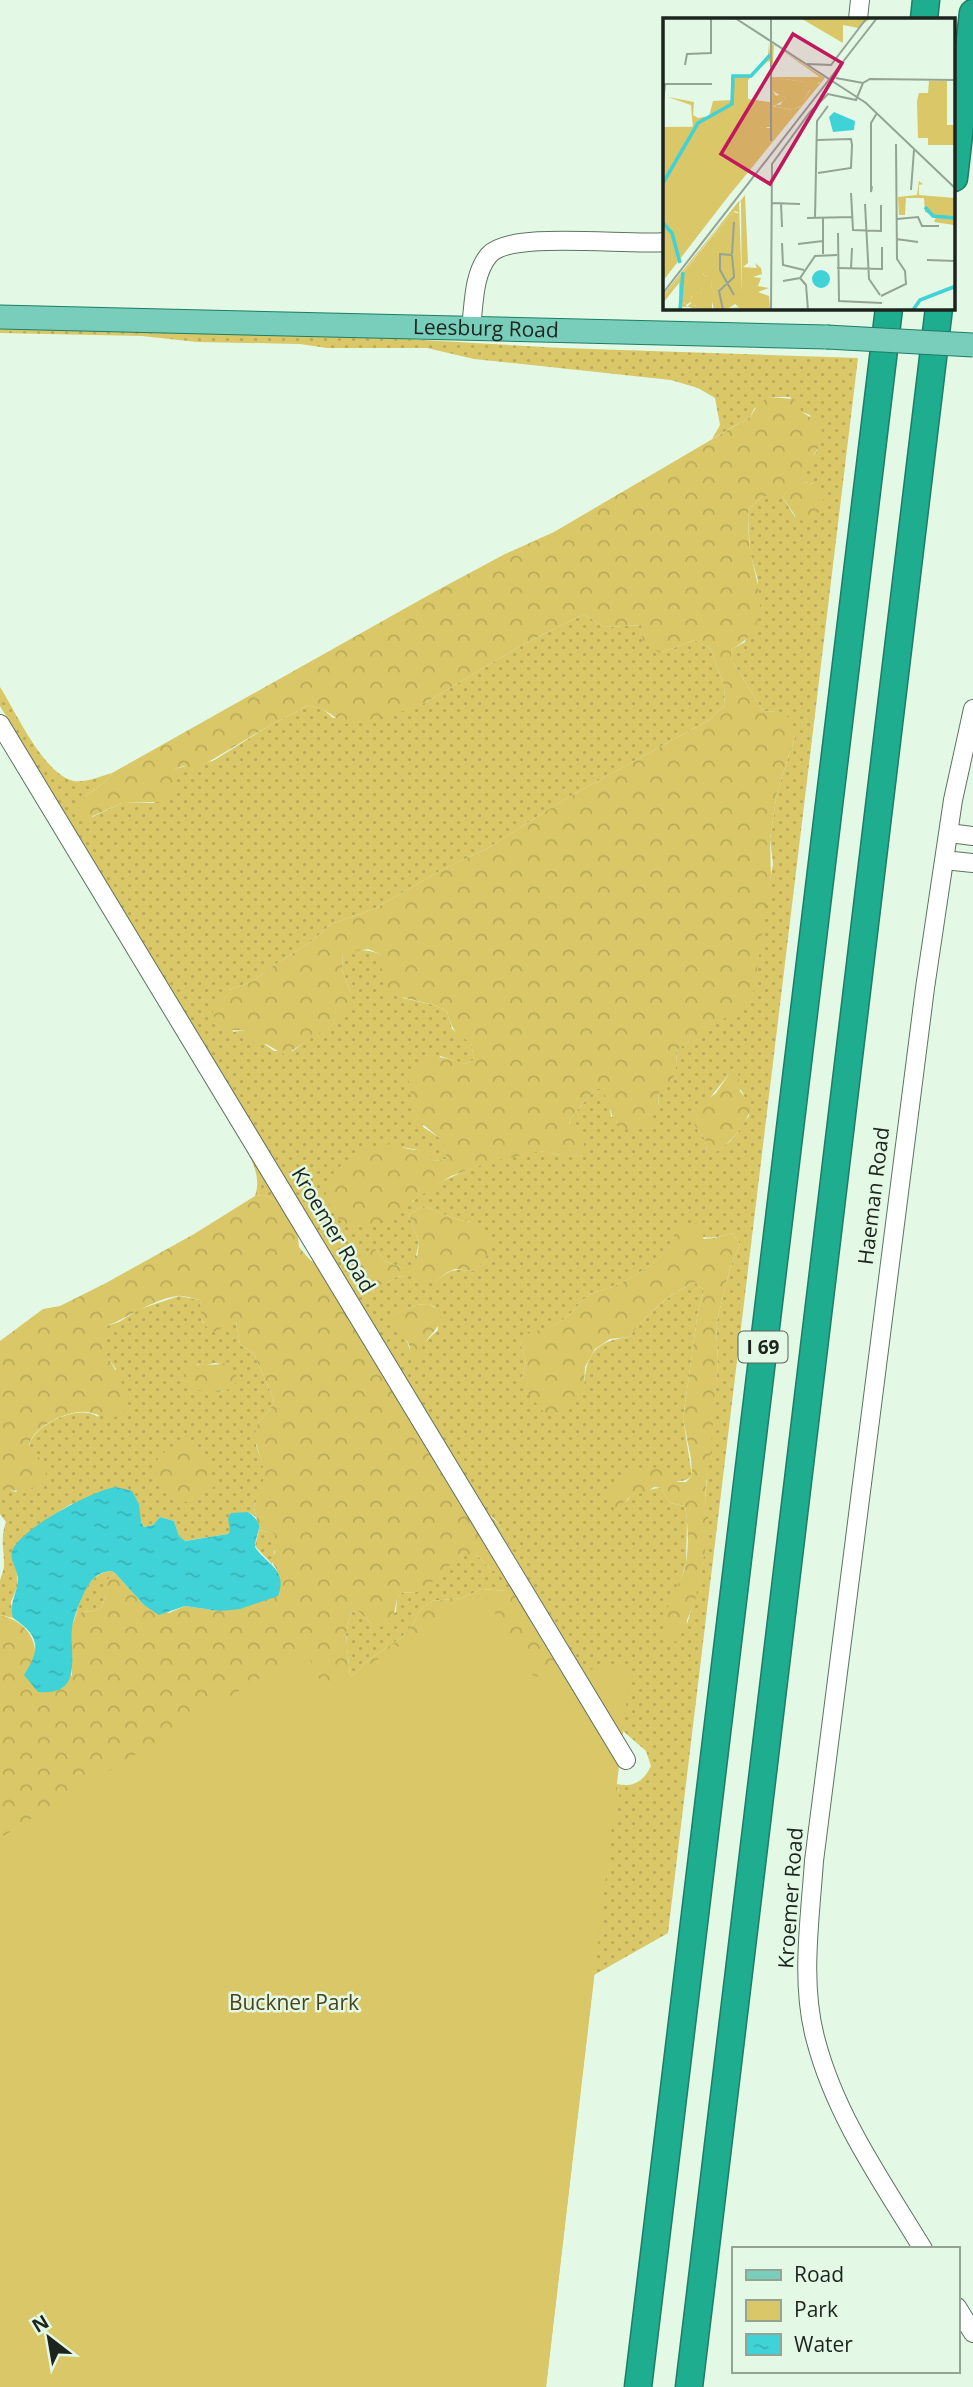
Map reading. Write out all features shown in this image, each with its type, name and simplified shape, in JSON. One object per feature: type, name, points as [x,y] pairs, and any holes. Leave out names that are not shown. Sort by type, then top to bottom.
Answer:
[{"type":"highway","points":[[924,18],[926,0]]},
{"type":"highway","points":[[956,161],[973,13]]},
{"type":"highway","name":"I 69","points":[[638,2387],[889,310]]},
{"type":"highway","name":"I 69","points":[[689,2387],[939,310]]},
{"type":"main road","name":"Leesburg Road","points":[[0,317],[827,337],[973,345]]},
{"type":"street","points":[[858,18],[860,0]]},
{"type":"street","points":[[471,328],[482,266],[489,254],[498,247],[530,240],[635,244],[663,242]]},
{"type":"street","name":"Haeman Road","points":[[836,1691],[898,1191],[944,860],[973,709]]},
{"type":"street","name":"Kroemer Road","points":[[0,724],[626,1760]]},
{"type":"street","points":[[949,833],[973,836]]},
{"type":"street","points":[[944,860],[973,863]]},
{"type":"street","name":"Kroemer Road","points":[[836,1691],[814,1861],[807,1948],[812,2020],[830,2085],[844,2116],[922,2247]]},
{"type":"street","points":[[959,2309],[973,2333]]},
{"type":"green space","points":[[0,324],[300,333],[562,348],[858,358],[668,1933],[594,1975],[546,2387],[0,2387],[512,1650],[619,1792],[617,1784],[637,1782],[651,1766],[646,1751],[615,1724],[510,1553],[500,1526],[488,1514],[0,706],[0,687],[42,755],[63,776],[78,781],[112,773],[104,783],[84,797],[92,817],[122,803],[154,803],[173,769],[213,761],[267,727],[309,705],[324,710],[333,718],[421,705],[524,644],[584,614],[604,627],[642,625],[660,653],[695,640],[711,649],[724,686],[725,705],[709,720],[565,799],[488,848],[438,872],[374,909],[331,924],[312,941],[253,981],[229,990],[233,1032],[245,1030],[274,1051],[293,1051],[335,1023],[350,992],[342,969],[343,952],[362,950],[380,954],[383,966],[403,998],[447,1011],[452,1029],[471,1042],[474,1060],[465,1064],[440,1056],[423,1127],[443,1140],[447,1159],[434,1161],[424,1151],[401,1147],[412,1202],[437,1184],[472,1168],[509,1156],[539,1151],[561,1155],[571,1118],[595,1089],[602,1088],[609,1102],[611,1117],[658,1107],[659,1093],[677,1064],[676,1051],[695,1036],[766,903],[773,864],[770,839],[777,792],[795,737],[776,712],[763,711],[731,659],[732,649],[745,642],[758,581],[750,552],[748,510],[763,496],[782,496],[795,517],[815,484],[803,482],[802,468],[817,451],[810,415],[802,412],[790,397],[769,397],[754,409],[750,417],[712,439],[720,425],[715,398],[698,388],[671,380],[474,359],[427,348],[327,348],[300,344],[197,342],[142,336],[0,333]],"holes":[[[729,1074],[743,1093],[749,1116],[733,1138],[718,1151],[707,1151],[705,1139],[695,1126],[709,1099]],[[423,1206],[471,1222],[473,1271],[453,1271],[435,1282],[416,1255],[419,1243],[409,1215]],[[680,1228],[705,1237],[732,1233],[740,1244],[730,1268],[716,1325],[718,1361],[705,1499],[705,1546],[696,1595],[687,1624],[681,1579],[686,1563],[685,1506],[670,1503],[661,1488],[634,1494],[626,1502],[643,1468],[674,1481],[687,1480],[692,1476],[683,1418],[698,1311],[704,1290],[694,1282],[658,1306],[629,1337],[600,1346],[590,1358],[584,1387],[522,1379],[526,1361],[520,1343],[528,1333],[546,1329],[562,1321],[591,1294],[612,1287],[642,1271],[669,1248]],[[374,1247],[385,1261],[403,1268],[404,1276],[396,1277],[387,1283]],[[428,1304],[435,1307],[438,1330],[424,1343],[409,1349],[407,1340],[392,1316],[416,1305]]]},
{"type":"green space","points":[[769,397],[794,399],[802,412],[821,424],[822,437],[815,453],[803,468],[803,482],[815,484],[826,505],[807,524],[796,517],[782,496],[763,496],[748,510],[750,550],[760,607],[753,630],[732,649],[731,659],[763,711],[776,712],[790,718],[795,737],[777,792],[770,839],[771,875],[754,990],[747,1000],[728,1016],[676,1051],[677,1064],[673,1079],[659,1093],[658,1107],[649,1125],[632,1131],[618,1127],[602,1089],[595,1089],[569,1124],[582,1136],[585,1155],[561,1155],[541,1151],[493,1161],[451,1176],[375,1225],[344,1224],[327,1201],[326,1191],[334,1173],[353,1157],[382,1144],[395,1143],[407,1149],[424,1150],[434,1161],[447,1159],[442,1140],[414,1117],[408,1076],[423,1063],[434,1058],[465,1064],[474,1060],[471,1042],[454,1030],[447,1011],[434,1005],[389,994],[384,984],[380,954],[368,949],[343,953],[342,969],[350,992],[351,1009],[335,1023],[285,1055],[266,1044],[253,1044],[245,1030],[231,1030],[221,1026],[214,1017],[212,1003],[229,990],[253,981],[312,941],[331,924],[374,909],[438,872],[488,848],[565,799],[709,720],[725,705],[724,686],[711,649],[695,640],[660,653],[643,643],[641,625],[604,627],[584,614],[524,644],[421,705],[388,716],[346,724],[324,710],[309,705],[195,770],[184,766],[174,769],[174,792],[159,802],[122,803],[86,819],[79,818],[77,814],[84,797],[104,783],[112,773],[436,591],[505,554],[554,532],[750,417],[759,403]]},
{"type":"green space","points":[[738,1071],[740,1091],[751,1105],[749,1112],[737,1133],[712,1155],[707,1151],[705,1139],[695,1126],[693,1114],[697,1107],[716,1093],[729,1074]]},
{"type":"green space","points":[[243,1142],[282,1203],[263,1195],[255,1196],[256,1175]]},
{"type":"green space","points":[[263,1195],[282,1203],[297,1228],[299,1247],[310,1260],[321,1265],[354,1321],[358,1334],[366,1340],[387,1346],[390,1350],[408,1393],[484,1513],[504,1532],[509,1550],[506,1567],[500,1574],[491,1570],[477,1555],[459,1556],[425,1589],[401,1593],[393,1619],[381,1627],[372,1624],[358,1611],[351,1612],[346,1634],[350,1676],[401,1638],[420,1610],[432,1601],[462,1598],[482,1589],[512,1593],[525,1604],[531,1622],[592,1723],[617,1784],[620,1799],[612,1825],[0,1895],[0,1615],[15,1621],[26,1630],[33,1642],[36,1657],[72,1676],[72,1626],[76,1614],[102,1607],[106,1595],[106,1581],[115,1573],[144,1605],[169,1613],[185,1606],[219,1611],[277,1570],[271,1560],[275,1552],[272,1545],[276,1536],[259,1530],[254,1507],[265,1475],[254,1436],[258,1423],[270,1410],[274,1400],[254,1354],[240,1344],[236,1322],[226,1323],[217,1332],[212,1330],[203,1321],[200,1300],[180,1296],[158,1301],[104,1327],[105,1350],[124,1388],[123,1414],[108,1417],[78,1412],[60,1417],[43,1427],[31,1440],[29,1447],[48,1469],[42,1482],[27,1491],[0,1490],[0,1341],[43,1309],[60,1306],[106,1283],[255,1196]]},
{"type":"green space","points":[[423,1206],[471,1222],[493,1245],[482,1263],[473,1271],[455,1269],[435,1282],[421,1284],[415,1272],[419,1243],[409,1215]]},
{"type":"green space","points":[[693,1222],[705,1226],[703,1239],[732,1233],[740,1244],[730,1268],[716,1325],[718,1361],[706,1484],[708,1518],[705,1551],[695,1601],[678,1642],[669,1640],[665,1620],[686,1562],[688,1534],[685,1506],[670,1503],[661,1488],[654,1487],[645,1493],[634,1494],[615,1509],[607,1502],[620,1480],[643,1468],[666,1468],[678,1482],[686,1482],[692,1476],[683,1418],[698,1311],[704,1290],[694,1282],[658,1306],[629,1337],[610,1339],[595,1349],[585,1367],[584,1387],[570,1409],[545,1414],[526,1391],[522,1379],[526,1361],[520,1343],[528,1332],[562,1321],[591,1294],[612,1287],[642,1271],[668,1248],[679,1228]]},
{"type":"green space","points":[[374,1247],[385,1261],[403,1268],[406,1274],[387,1283],[366,1287],[357,1270],[356,1258]]},
{"type":"green space","points":[[179,1296],[200,1300],[203,1323],[236,1322],[240,1344],[254,1354],[274,1400],[270,1410],[258,1423],[256,1445],[266,1475],[254,1507],[256,1517],[248,1512],[228,1534],[184,1541],[179,1536],[174,1521],[160,1517],[153,1525],[144,1527],[141,1522],[71,1504],[50,1517],[16,1566],[18,1585],[11,1602],[13,1618],[0,1615],[0,1581],[4,1569],[3,1539],[6,1522],[0,1514],[0,1490],[3,1488],[16,1492],[42,1460],[29,1448],[31,1441],[43,1427],[71,1414],[89,1413],[98,1417],[116,1369],[105,1350],[103,1327],[119,1322],[140,1309]],"holes":[[[197,1364],[222,1364],[223,1392],[205,1388]]]},
{"type":"green space","points":[[428,1304],[439,1312],[440,1322],[424,1344],[419,1357],[413,1357],[408,1342],[391,1316],[416,1305]]},
{"type":"green space","points":[[228,1362],[237,1381],[227,1390],[192,1391],[186,1386],[189,1366]]},
{"type":"green space","points":[[188,1442],[210,1465],[214,1486],[211,1491],[199,1493],[189,1501],[179,1502],[164,1490],[154,1465],[168,1449]]},
{"type":"green space","points":[[259,1530],[277,1536],[272,1564],[255,1546]]},
{"type":"green space","points":[[477,1555],[491,1570],[504,1571],[523,1602],[506,1591],[482,1589],[462,1598],[432,1601],[420,1610],[401,1638],[350,1676],[346,1634],[351,1612],[358,1611],[372,1624],[396,1612],[397,1599],[401,1593],[417,1592],[459,1556]]},
{"type":"green space","points":[[112,1571],[115,1573],[106,1581],[106,1595],[102,1607],[76,1614],[84,1592],[92,1580]]},
{"type":"green space","name":"Buckner Park","points":[[483,1593],[534,1677],[631,1664],[546,2387],[0,2387],[0,1838],[305,1650],[326,1692]]},
{"type":"water","points":[[116,1487],[132,1491],[139,1504],[144,1527],[153,1525],[160,1517],[174,1521],[179,1536],[185,1541],[228,1534],[228,1518],[231,1513],[248,1512],[259,1524],[255,1547],[278,1573],[278,1596],[240,1609],[219,1611],[185,1606],[159,1615],[144,1605],[115,1573],[102,1573],[89,1584],[75,1616],[68,1682],[52,1692],[38,1692],[24,1675],[35,1650],[33,1637],[13,1618],[12,1613],[18,1582],[12,1551],[28,1532],[58,1512],[91,1495]]}]
